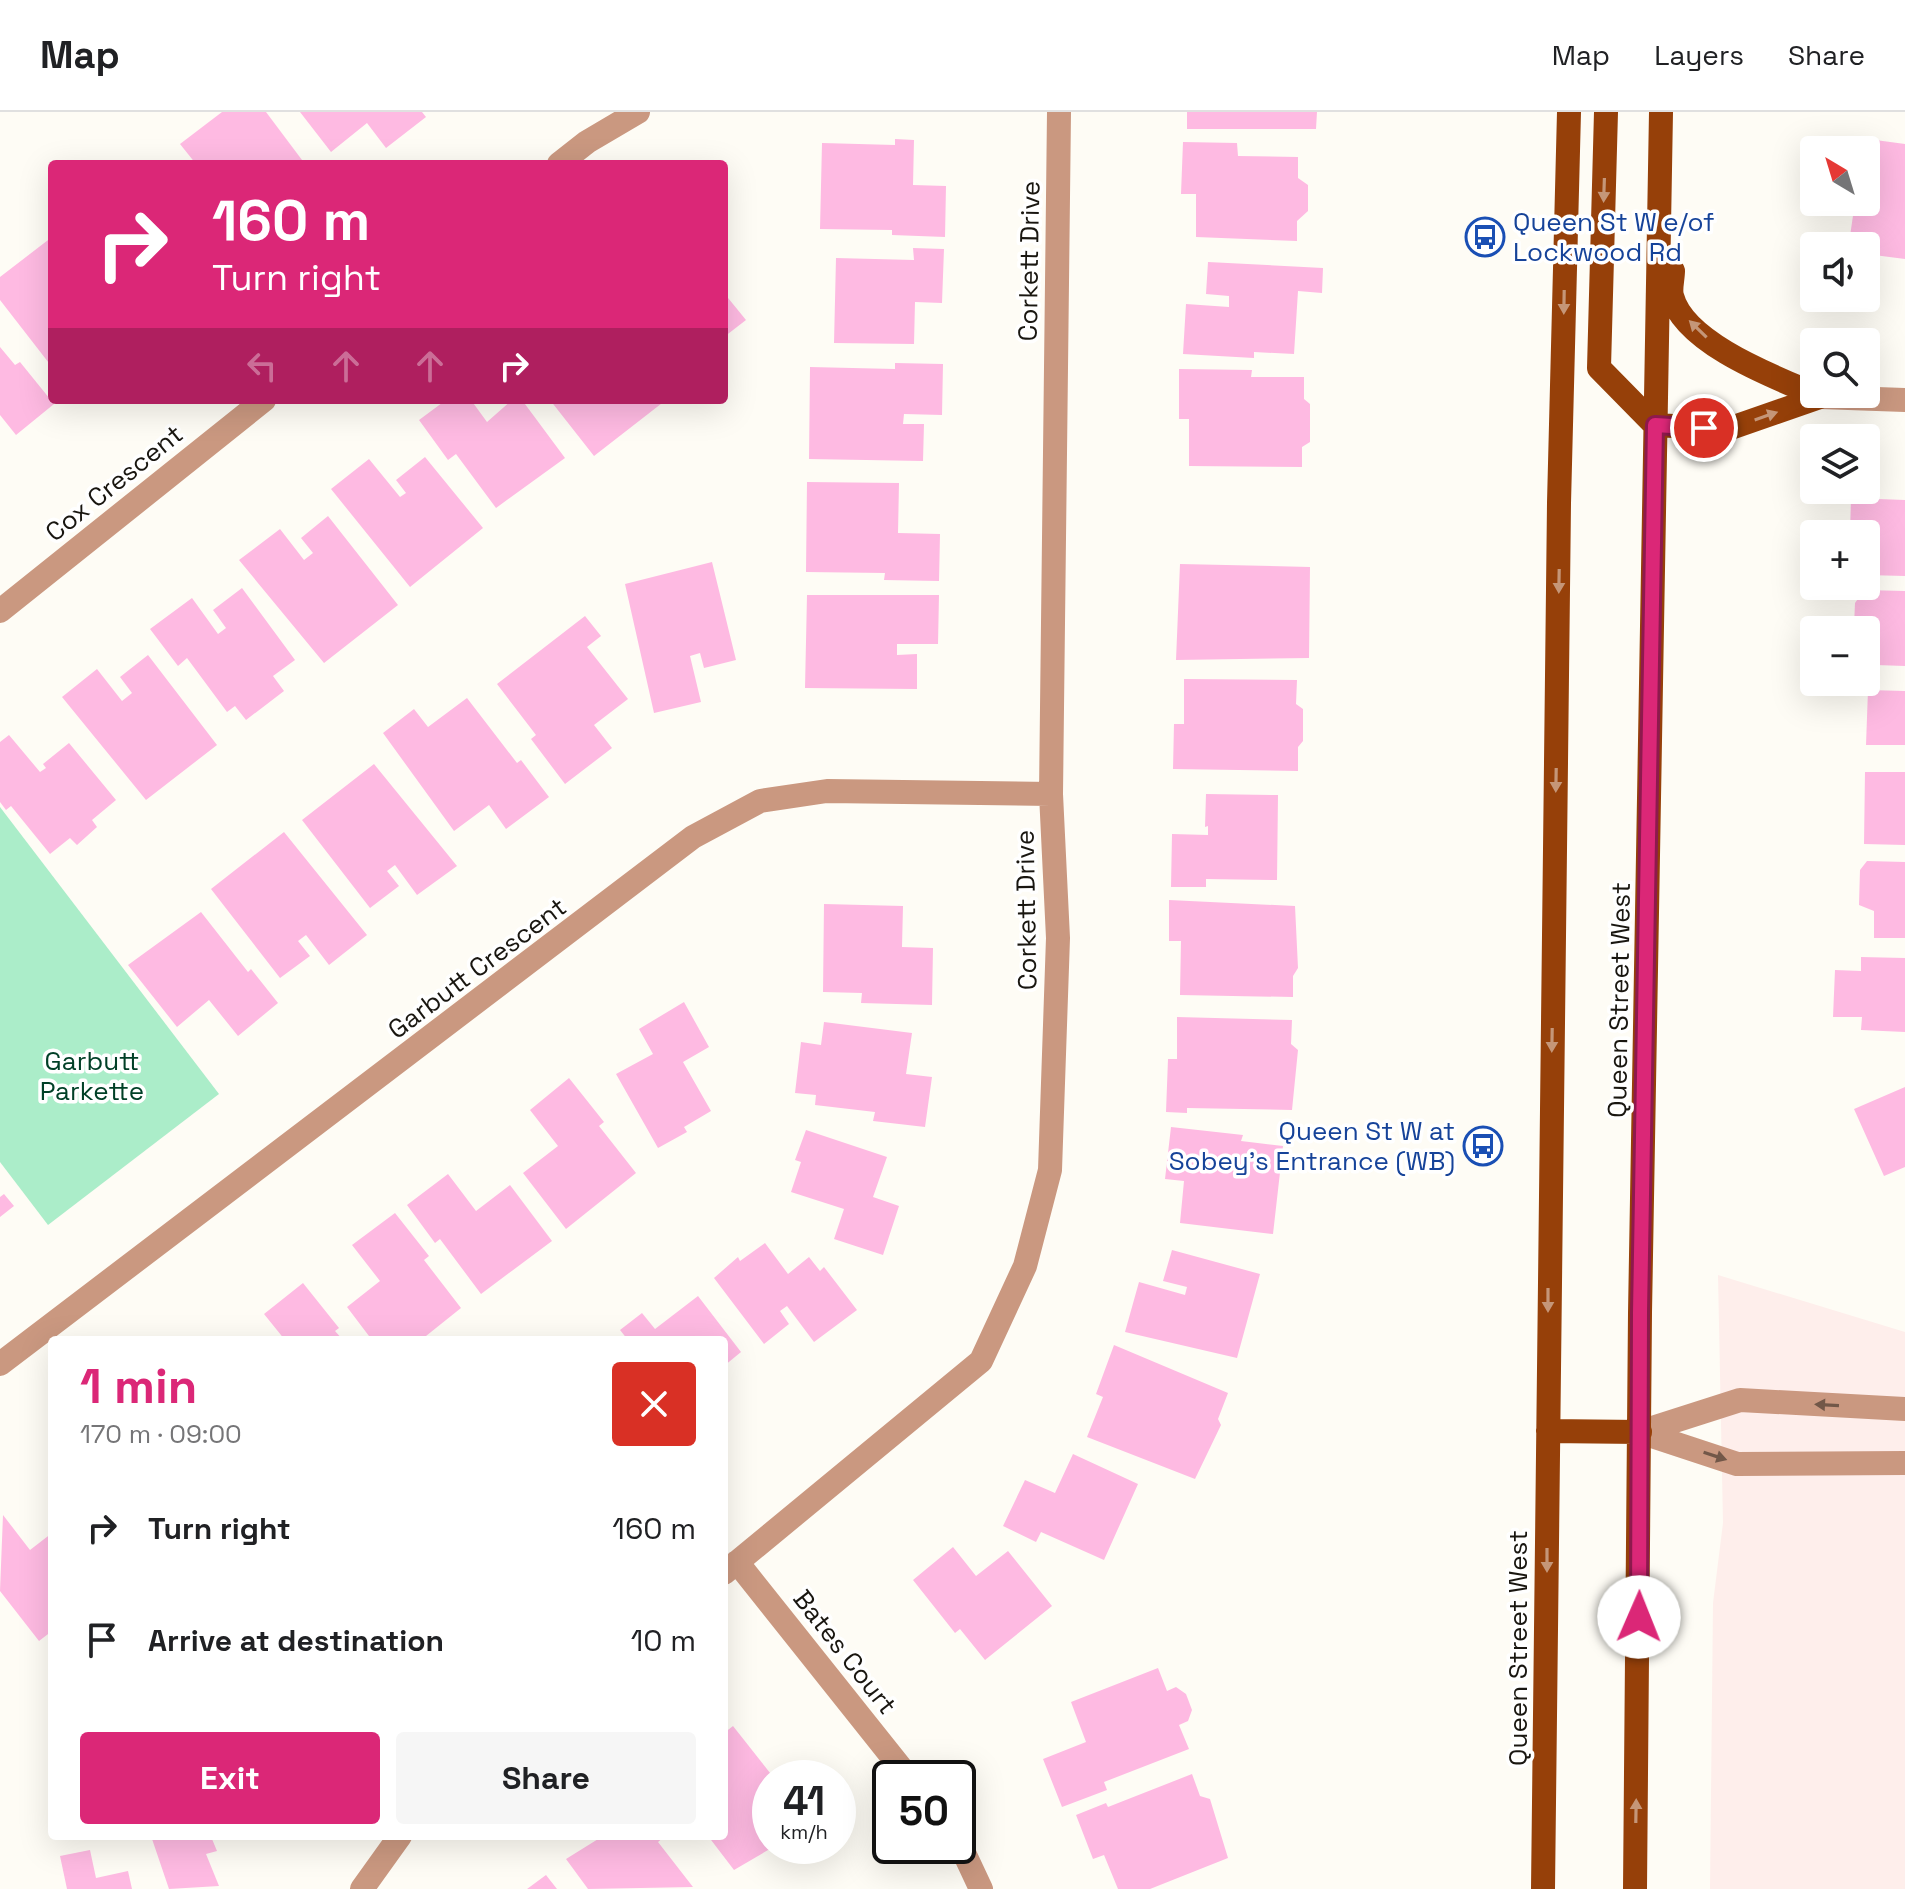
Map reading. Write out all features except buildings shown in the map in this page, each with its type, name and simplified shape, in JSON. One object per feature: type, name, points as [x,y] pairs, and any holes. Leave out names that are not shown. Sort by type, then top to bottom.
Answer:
[{"type":"main road","name":"Queen Street West","points":[[1543,1889],[1559,503],[1569,112]]},
{"type":"main road","points":[[1606,112],[1599,368],[1655,425],[1728,429],[1800,401]]},
{"type":"main road","name":"Queen Street West","points":[[1635,1889],[1661,116]]},
{"type":"main road","points":[[1661,116],[1675,150],[1672,297],[1705,337],[1750,367],[1800,388]]},
{"type":"main road","points":[[1548,1431],[1640,1432]]},
{"type":"street","points":[[564,160],[587,142],[638,112]]},
{"type":"street","name":"Corkett Drive","points":[[731,1567],[981,1361],[1025,1266],[1050,1170],[1058,938],[1051,794],[1059,112]]},
{"type":"street","points":[[1880,399],[1905,400]]},
{"type":"street","name":"Cox Crescent","points":[[0,611],[259,404]]},
{"type":"street","name":"Garbutt Crescent","points":[[0,1364],[706,830],[760,801],[827,791],[1051,794]]},
{"type":"street","points":[[1640,1432],[1740,1400],[1905,1409]]},
{"type":"street","points":[[1640,1432],[1737,1464],[1905,1463]]},
{"type":"street","name":"Bates Court","points":[[731,1567],[894,1760]]},
{"type":"street","points":[[362,1889],[397,1840]]},
{"type":"street","points":[[969,1864],[981,1889]]},
{"type":"shaded area","points":[[1718,1275],[1905,1332],[1905,1889],[1710,1889],[1713,1603],[1723,1523]]},
{"type":"green space","name":"Garbutt Parkette","points":[[0,807],[219,1094],[48,1225],[0,1162]]},
{"type":"place","name":"Queen St W e/of Lockwood Rd","points":[[1485,237]]},
{"type":"place","name":"Queen St W at Sobey's Entrance (WB)","points":[[1483,1146]]},
{"type":"route","points":[[1639,1617],[1640,1313],[1655,425],[1704,428]]}]
